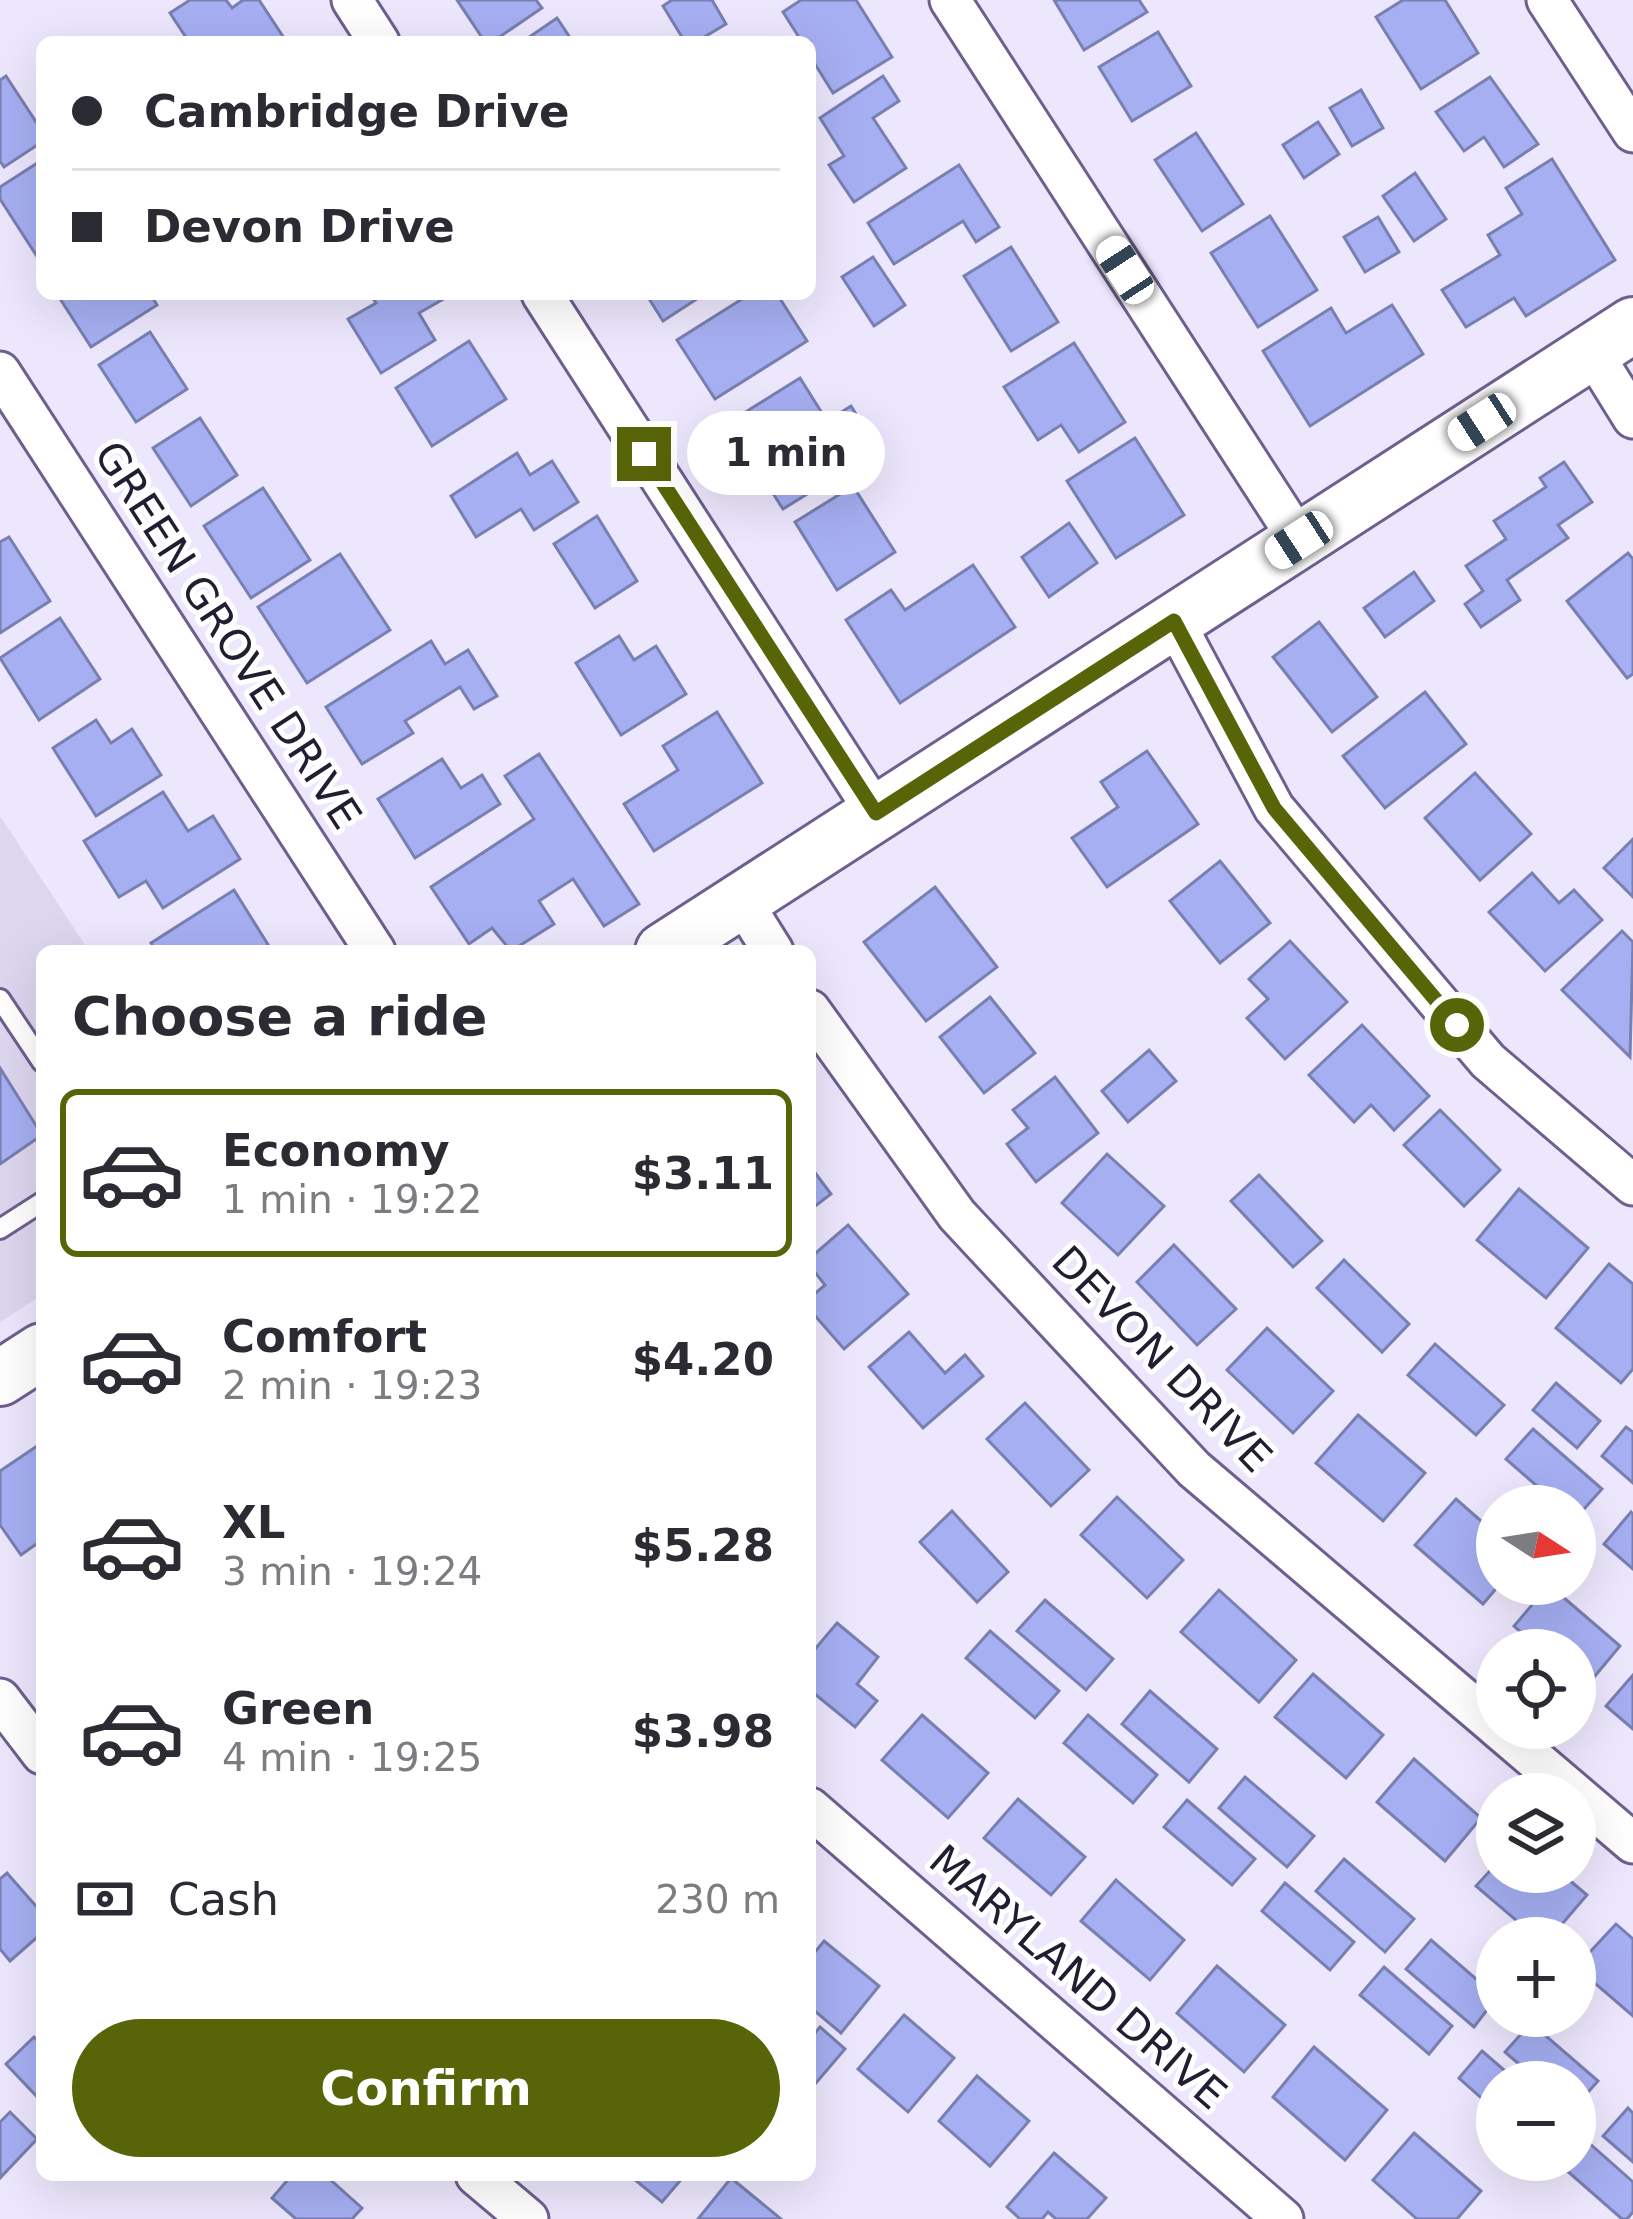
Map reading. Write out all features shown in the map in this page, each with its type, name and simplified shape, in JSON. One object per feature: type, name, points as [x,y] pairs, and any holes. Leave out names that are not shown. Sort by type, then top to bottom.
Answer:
[{"type":"street","points":[[352,0],[375,36]]},
{"type":"street","points":[[950,0],[1299,540]]},
{"type":"street","points":[[1547,0],[1633,132]]},
{"type":"street","points":[[546,300],[876,813]]},
{"type":"street","points":[[671,945],[1612,339],[1633,418]]},
{"type":"street","name":"GREEN GROVE DRIVE","points":[[0,372],[371,945]]},
{"type":"street","points":[[1174,621],[1274,808],[1488,1061],[1633,1185]]},
{"type":"street","points":[[741,900],[769,945]]},
{"type":"street","name":"DEVON DRIVE","points":[[816,1018],[957,1214],[1194,1469],[1476,1710]]},
{"type":"street","points":[[0,1378],[36,1355]]},
{"type":"street","points":[[0,1700],[36,1746]]},
{"type":"street","name":"DEVON DRIVE","points":[[1522,1749],[1633,1843]]},
{"type":"street","name":"MARYLAND DRIVE","points":[[816,1813],[1283,2219]]},
{"type":"street","points":[[483,2181],[528,2219]]},
{"type":"lane","points":[[0,998],[36,1053]]},
{"type":"lane","points":[[0,1228],[36,1206]]},
{"type":"shaded area","points":[[0,816],[85,945],[36,945],[36,1299],[0,1322]]},
{"type":"building","points":[[190,0],[226,0],[232,8],[243,0],[259,0],[283,36],[185,36],[170,13]]},
{"type":"building","points":[[457,0],[536,0],[542,8],[501,36],[481,36]]},
{"type":"building","points":[[672,0],[712,0],[726,24],[706,36],[681,36],[663,6]]},
{"type":"building","points":[[801,0],[856,0],[892,57],[833,93],[816,66],[816,36],[798,36],[783,12]]},
{"type":"building","points":[[1054,0],[1139,0],[1147,12],[1084,50]]},
{"type":"building","points":[[1403,0],[1445,0],[1478,53],[1421,89],[1376,17]]},
{"type":"building","points":[[557,18],[569,36],[531,36]]},
{"type":"building","points":[[1158,32],[1191,86],[1132,121],[1099,67]]},
{"type":"building","points":[[6,76],[36,122],[36,146],[4,167],[0,161],[0,80]]},
{"type":"building","points":[[883,76],[899,101],[873,118],[906,168],[854,202],[829,165],[844,156],[820,118]]},
{"type":"building","points":[[1490,77],[1538,144],[1504,167],[1484,137],[1464,151],[1436,112]]},
{"type":"building","points":[[1361,90],[1383,128],[1352,146],[1330,108]]},
{"type":"building","points":[[1318,122],[1339,154],[1304,178],[1283,145]]},
{"type":"building","points":[[1196,133],[1243,204],[1202,231],[1155,160]]},
{"type":"building","points":[[1552,159],[1615,260],[1526,316],[1514,298],[1466,327],[1442,290],[1500,255],[1488,235],[1522,214],[1506,188]]},
{"type":"building","points":[[36,164],[36,255],[0,199],[0,187]]},
{"type":"building","points":[[959,165],[999,227],[976,242],[963,221],[894,264],[868,223]]},
{"type":"building","points":[[1415,173],[1446,219],[1414,241],[1383,196]]},
{"type":"building","points":[[1270,216],[1317,290],[1258,327],[1211,253]]},
{"type":"building","points":[[1378,217],[1399,252],[1365,272],[1344,237]]},
{"type":"building","points":[[1011,247],[1058,322],[1011,351],[964,276]]},
{"type":"building","points":[[873,257],[905,305],[874,326],[842,277]]},
{"type":"building","points":[[61,300],[154,300],[157,305],[91,347]]},
{"type":"building","points":[[374,300],[442,300],[419,313],[435,340],[381,373],[348,319],[376,303]]},
{"type":"building","points":[[650,300],[695,300],[663,321]]},
{"type":"building","points":[[740,300],[781,300],[807,341],[715,399],[677,340]]},
{"type":"building","points":[[1392,305],[1423,354],[1310,426],[1263,351],[1331,308],[1346,333]]},
{"type":"building","points":[[150,332],[187,389],[136,422],[99,365]]},
{"type":"building","points":[[469,341],[506,399],[432,446],[396,388]]},
{"type":"building","points":[[1074,343],[1125,422],[1079,452],[1061,425],[1038,440],[1004,387]]},
{"type":"building","points":[[800,378],[827,421],[851,406],[864,427],[840,443],[854,465],[783,509],[728,423]]},
{"type":"building","points":[[200,418],[237,475],[191,506],[153,448]]},
{"type":"building","points":[[1135,438],[1184,515],[1116,558],[1067,481]]},
{"type":"building","points":[[517,453],[530,475],[552,461],[578,502],[534,530],[521,509],[476,537],[451,496]]},
{"type":"building","points":[[1564,462],[1592,502],[1558,525],[1568,538],[1507,580],[1520,600],[1481,627],[1465,604],[1483,591],[1466,566],[1506,539],[1494,521],[1546,487],[1540,478]]},
{"type":"building","points":[[853,486],[895,552],[837,590],[795,522]]},
{"type":"building","points":[[263,488],[310,560],[251,598],[204,526]]},
{"type":"building","points":[[597,516],[637,581],[595,608],[554,544]]},
{"type":"building","points":[[1069,523],[1097,563],[1049,597],[1022,557]]},
{"type":"building","points":[[9,537],[50,601],[0,633],[0,542]]},
{"type":"building","points":[[1628,553],[1633,559],[1633,674],[1627,678],[1567,601]]},
{"type":"building","points":[[340,554],[390,630],[307,683],[258,607]]},
{"type":"building","points":[[973,565],[1015,627],[900,703],[846,620],[891,590],[905,610]]},
{"type":"building","points":[[1414,572],[1434,601],[1385,637],[1364,608]]},
{"type":"building","points":[[60,618],[100,679],[39,720],[0,658]]},
{"type":"building","points":[[1319,622],[1377,697],[1332,732],[1273,657]]},
{"type":"building","points":[[619,636],[634,660],[656,646],[686,694],[621,735],[576,663]]},
{"type":"building","points":[[431,641],[445,664],[468,650],[497,696],[474,709],[460,687],[405,721],[413,733],[362,764],[326,707]]},
{"type":"building","points":[[1425,692],[1466,744],[1385,808],[1343,756]]},
{"type":"building","points":[[717,712],[762,783],[654,851],[624,804],[678,770],[663,746]]},
{"type":"building","points":[[96,720],[111,743],[132,729],[161,775],[96,816],[53,748]]},
{"type":"building","points":[[1147,751],[1198,824],[1107,887],[1072,838],[1118,807],[1101,782]]},
{"type":"building","points":[[539,754],[639,904],[604,926],[573,879],[539,901],[554,924],[521,945],[506,945],[492,928],[469,944],[431,887],[534,819],[505,776]]},
{"type":"building","points":[[442,759],[461,788],[482,775],[500,804],[415,858],[378,799]]},
{"type":"building","points":[[1475,773],[1531,834],[1480,880],[1425,818]]},
{"type":"building","points":[[163,792],[188,831],[213,816],[240,859],[163,908],[146,881],[119,897],[84,841]]},
{"type":"building","points":[[1633,839],[1633,897],[1604,868]]},
{"type":"building","points":[[1220,861],[1270,923],[1220,963],[1170,901]]},
{"type":"building","points":[[1532,873],[1559,903],[1574,890],[1602,920],[1545,971],[1489,912]]},
{"type":"building","points":[[935,887],[997,967],[926,1021],[864,942]]},
{"type":"building","points":[[234,890],[268,945],[152,945]]},
{"type":"building","points":[[1622,931],[1633,942],[1630,1057],[1562,990]]},
{"type":"building","points":[[1290,941],[1347,1002],[1285,1059],[1247,1018],[1268,999],[1249,979]]},
{"type":"building","points":[[990,997],[1035,1053],[984,1093],[940,1037]]},
{"type":"building","points":[[1362,1025],[1429,1096],[1394,1130],[1371,1105],[1354,1122],[1309,1075]]},
{"type":"building","points":[[1149,1050],[1176,1081],[1128,1122],[1102,1091]]},
{"type":"building","points":[[0,1068],[36,1125],[36,1139],[0,1164]]},
{"type":"building","points":[[1055,1077],[1098,1133],[1036,1182],[1007,1144],[1028,1128],[1013,1110]]},
{"type":"building","points":[[1440,1110],[1500,1170],[1464,1206],[1404,1145]]},
{"type":"building","points":[[1107,1154],[1164,1206],[1118,1255],[1062,1203]]},
{"type":"building","points":[[816,1174],[831,1194],[816,1205]]},
{"type":"building","points":[[1259,1175],[1322,1241],[1293,1267],[1231,1201]]},
{"type":"building","points":[[1519,1189],[1588,1248],[1546,1298],[1477,1240]]},
{"type":"building","points":[[848,1225],[908,1294],[844,1349],[816,1317],[816,1293],[825,1285],[816,1274],[816,1253]]},
{"type":"building","points":[[1174,1245],[1236,1309],[1197,1345],[1137,1282]]},
{"type":"building","points":[[1344,1260],[1409,1324],[1382,1352],[1317,1288]]},
{"type":"building","points":[[1609,1264],[1633,1284],[1633,1369],[1621,1383],[1556,1328]]},
{"type":"building","points":[[1267,1328],[1333,1391],[1293,1433],[1227,1370]]},
{"type":"building","points":[[909,1332],[945,1373],[965,1355],[983,1376],[923,1428],[869,1367]]},
{"type":"building","points":[[1435,1344],[1504,1405],[1476,1435],[1408,1375]]},
{"type":"building","points":[[1556,1383],[1600,1421],[1577,1448],[1533,1410]]},
{"type":"building","points":[[1025,1403],[1089,1470],[1051,1506],[987,1439]]},
{"type":"building","points":[[1358,1415],[1425,1473],[1383,1521],[1316,1463]]},
{"type":"building","points":[[1626,1427],[1633,1432],[1633,1483],[1602,1456]]},
{"type":"building","points":[[1533,1429],[1602,1489],[1596,1496],[1596,1485],[1536,1485],[1506,1459]]},
{"type":"building","points":[[36,1447],[36,1544],[21,1555],[0,1525],[0,1471]]},
{"type":"building","points":[[1117,1497],[1183,1560],[1147,1598],[1081,1535]]},
{"type":"building","points":[[1456,1499],[1476,1517],[1476,1598],[1415,1545]]},
{"type":"building","points":[[952,1511],[1008,1572],[977,1602],[920,1542]]},
{"type":"building","points":[[1633,1514],[1633,1569],[1604,1544]]},
{"type":"building","points":[[1219,1590],[1296,1660],[1259,1702],[1181,1632]]},
{"type":"building","points":[[1045,1600],[1113,1659],[1086,1690],[1017,1631]]},
{"type":"building","points":[[1532,1605],[1572,1605],[1620,1646],[1596,1675],[1596,1629],[1514,1626]]},
{"type":"building","points":[[837,1623],[878,1657],[857,1684],[877,1701],[855,1727],[816,1695],[816,1648]]},
{"type":"building","points":[[990,1631],[1059,1691],[1035,1718],[966,1658]]},
{"type":"building","points":[[1313,1674],[1383,1735],[1346,1778],[1275,1717]]},
{"type":"building","points":[[1633,1675],[1633,1729],[1606,1706]]},
{"type":"building","points":[[1150,1691],[1217,1749],[1189,1782],[1122,1724]]},
{"type":"building","points":[[922,1715],[988,1773],[948,1818],[882,1760]]},
{"type":"building","points":[[1088,1715],[1157,1775],[1133,1803],[1064,1743]]},
{"type":"building","points":[[1414,1759],[1476,1814],[1476,1824],[1445,1861],[1377,1802]]},
{"type":"building","points":[[1245,1777],[1314,1836],[1287,1867],[1219,1808]]},
{"type":"building","points":[[1018,1799],[1085,1857],[1051,1895],[984,1838]]},
{"type":"building","points":[[1187,1800],[1255,1859],[1232,1885],[1164,1827]]},
{"type":"building","points":[[1344,1859],[1414,1919],[1385,1952],[1316,1891]]},
{"type":"building","points":[[7,1873],[36,1906],[36,1938],[10,1961],[0,1949],[0,1879]]},
{"type":"building","points":[[1116,1880],[1184,1940],[1150,1980],[1081,1921]]},
{"type":"building","points":[[1285,1883],[1354,1942],[1330,1970],[1262,1911]]},
{"type":"building","points":[[1484,1893],[1587,1895],[1568,1917],[1512,1917]]},
{"type":"building","points":[[1616,1924],[1633,1939],[1633,2016],[1596,1984],[1596,1946]]},
{"type":"building","points":[[1431,1940],[1476,1979],[1474,2027],[1406,1969]]},
{"type":"building","points":[[824,1941],[879,1986],[841,2033],[816,2012],[816,1951]]},
{"type":"building","points":[[1217,1966],[1285,2025],[1244,2072],[1177,2013]]},
{"type":"building","points":[[1384,1967],[1452,2026],[1429,2054],[1360,1995]]},
{"type":"building","points":[[904,2015],[954,2058],[908,2112],[858,2069]]},
{"type":"building","points":[[820,2027],[845,2049],[816,2083],[816,2032]]},
{"type":"building","points":[[1518,2037],[1547,2037],[1575,2061],[1516,2061],[1505,2052]]},
{"type":"building","points":[[36,2039],[36,2096],[6,2064]]},
{"type":"building","points":[[1314,2047],[1387,2110],[1345,2160],[1273,2097]]},
{"type":"building","points":[[1482,2051],[1494,2061],[1476,2061],[1476,2093],[1459,2078]]},
{"type":"building","points":[[977,2076],[1029,2121],[990,2166],[939,2121]]},
{"type":"building","points":[[1628,2108],[1633,2113],[1633,2162],[1603,2136]]},
{"type":"building","points":[[10,2112],[36,2140],[0,2178],[0,2122]]},
{"type":"building","points":[[1414,2133],[1481,2191],[1457,2219],[1417,2219],[1373,2180]]},
{"type":"building","points":[[1596,2149],[1633,2182],[1633,2212],[1622,2219],[1579,2181],[1596,2181]]},
{"type":"building","points":[[1054,2153],[1106,2198],[1087,2219],[1056,2219],[1048,2212],[1042,2219],[1020,2219],[1007,2207]]},
{"type":"building","points":[[287,2181],[332,2181],[362,2208],[352,2219],[296,2219],[272,2198]]},
{"type":"building","points":[[636,2181],[680,2181],[662,2202]]},
{"type":"building","points":[[729,2181],[735,2181],[781,2219],[698,2219]]},
{"type":"route","points":[[644,454],[876,813],[1174,621],[1274,808],[1457,1025]]}]
